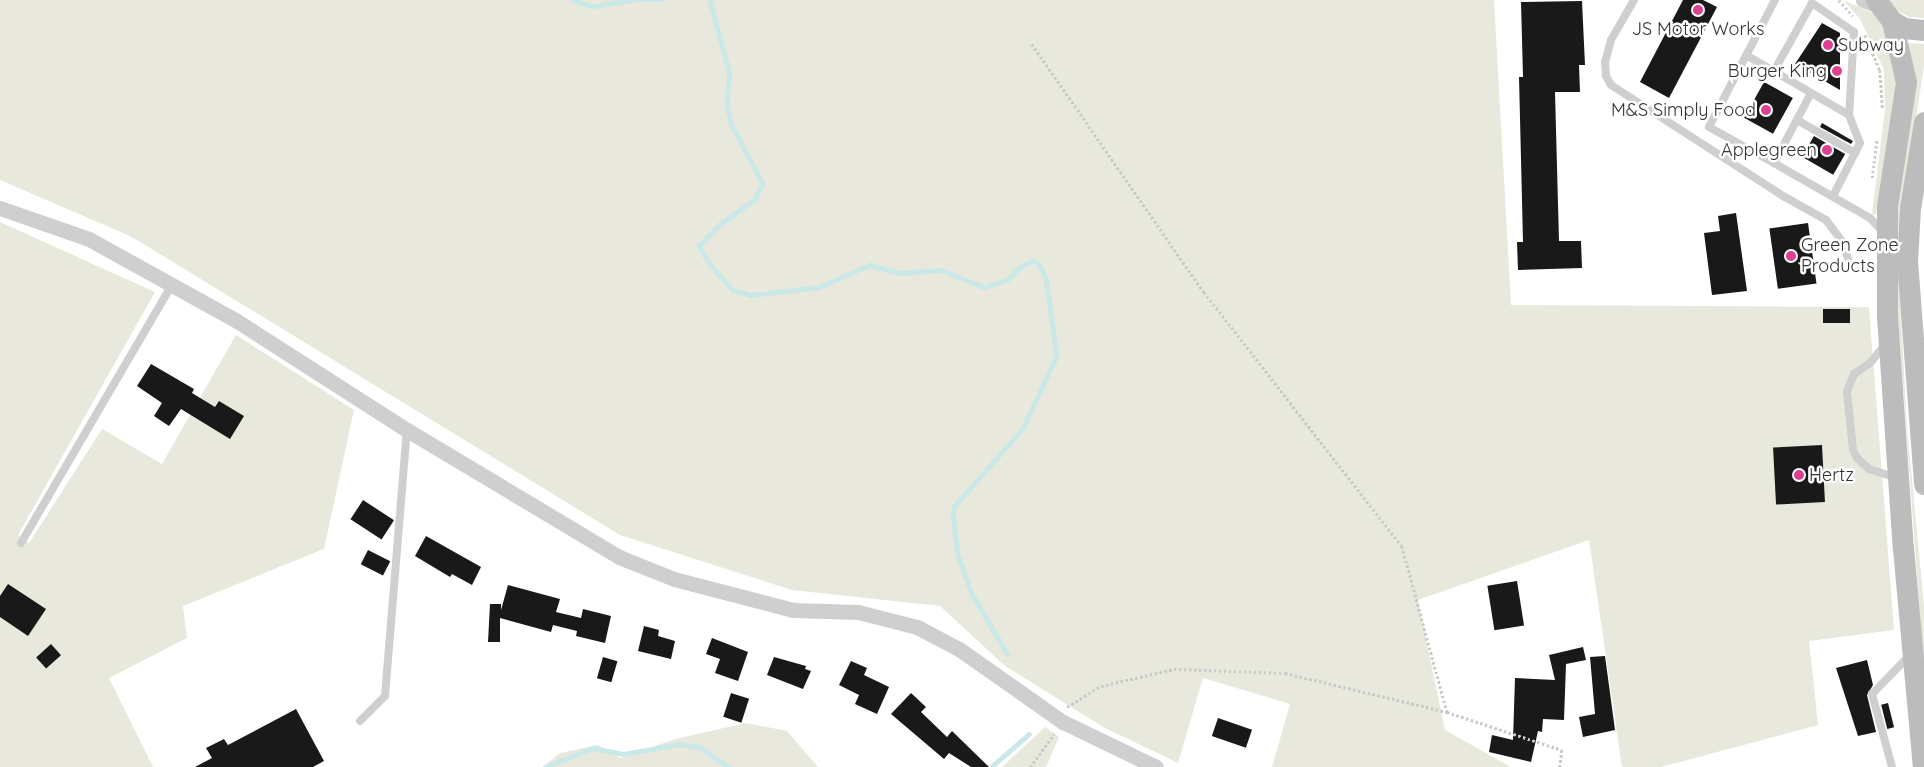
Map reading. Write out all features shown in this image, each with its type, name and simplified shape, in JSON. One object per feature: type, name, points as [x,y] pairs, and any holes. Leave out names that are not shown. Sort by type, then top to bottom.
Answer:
[{"type":"main road","points":[[1872,2],[1892,21],[1904,28],[1924,30]]},
{"type":"main road","points":[[1892,21],[1906,82],[1885,236],[1888,336],[1898,479],[1923,767]]},
{"type":"main road","points":[[1924,122],[1910,208],[1907,261],[1924,484]]},
{"type":"street","points":[[0,208],[89,239],[237,321],[408,430],[619,557],[674,579],[793,610],[858,612],[917,627],[959,649],[1063,722],[1156,767]]},
{"type":"lane","points":[[1634,0],[1611,40],[1605,62],[1606,76],[1611,85],[1785,197],[1826,220],[1842,241],[1848,258]]},
{"type":"lane","points":[[1775,0],[1709,127],[1870,218],[1885,236]]},
{"type":"lane","points":[[1774,71],[1812,3],[1854,32],[1849,115],[1860,143],[1833,196]]},
{"type":"lane","points":[[1746,54],[1849,115]]},
{"type":"lane","points":[[1774,163],[1811,93]]},
{"type":"lane","points":[[1797,120],[1855,153]]},
{"type":"lane","points":[[21,543],[172,286]]},
{"type":"lane","points":[[1888,336],[1877,356],[1850,379],[1847,391],[1853,450],[1857,458],[1869,469],[1898,479]]},
{"type":"lane","points":[[360,721],[385,696],[408,430]]},
{"type":"lane","points":[[1892,767],[1872,694],[1913,652]]},
{"type":"path","points":[[1032,44],[1204,292],[1402,546],[1447,712]]},
{"type":"path","points":[[1030,767],[1063,722],[1068,706],[1101,686],[1174,669],[1285,673],[1447,712],[1562,750],[1560,767]]},
{"type":"shaded area","points":[[0,0],[1494,0],[1511,305],[1869,307],[1894,630],[1809,641],[1818,725],[1661,767],[1622,767],[1589,540],[1418,600],[1445,730],[1511,767],[1272,767],[1290,704],[1203,678],[1178,763],[1103,727],[1005,666],[940,606],[792,590],[620,535],[132,237],[0,180]]},
{"type":"shaded area","points":[[1843,0],[1875,14],[1887,29],[1902,87],[1876,215],[1872,214],[1885,110],[1884,70],[1860,19]]},
{"type":"shaded area","points":[[1887,0],[1924,0],[1924,18],[1909,17],[1897,11]]},
{"type":"shaded area","points":[[1908,43],[1924,44],[1924,66],[1897,243],[1907,426],[1924,605],[1924,672],[1893,249],[1894,220],[1915,81]]},
{"type":"shaded area","points":[[0,222],[155,292],[18,535],[29,543],[102,429],[162,464],[236,335],[354,410],[324,549],[183,606],[187,638],[109,678],[153,767],[0,767]]},
{"type":"shaded area","points":[[746,723],[787,731],[818,767],[543,767],[560,753],[598,745],[621,758],[675,739]]},
{"type":"shaded area","points":[[1045,727],[1059,737],[1046,767],[1002,767]]},
{"type":"building","points":[[1683,0],[1703,0],[1717,7],[1669,98],[1640,82]]},
{"type":"building","points":[[1582,1],[1585,65],[1579,65],[1580,92],[1555,92],[1559,241],[1581,241],[1582,268],[1518,270],[1517,242],[1523,242],[1519,77],[1523,77],[1521,2]]},
{"type":"building","points":[[1822,23],[1840,33],[1840,90],[1795,64]]},
{"type":"building","points":[[1764,82],[1793,98],[1773,134],[1744,118]]},
{"type":"building","points":[[1822,123],[1853,141],[1851,144],[1820,127]]},
{"type":"building","points":[[1814,136],[1845,154],[1833,175],[1802,157]]},
{"type":"building","points":[[1736,213],[1747,291],[1712,295],[1704,233],[1720,231],[1718,216]]},
{"type":"building","points":[[1808,223],[1816,283],[1778,289],[1769,228]]},
{"type":"building","points":[[1823,309],[1850,309],[1850,323],[1823,323]]},
{"type":"building","points":[[151,364],[194,389],[192,393],[215,407],[219,401],[244,416],[230,439],[181,409],[169,426],[154,416],[162,403],[137,386]]},
{"type":"building","name":"Hertz","points":[[1822,445],[1825,502],[1776,504],[1773,448]]},
{"type":"building","points":[[363,500],[394,520],[382,539],[350,519]]},
{"type":"building","points":[[426,536],[481,567],[472,585],[452,574],[450,577],[415,556]]},
{"type":"building","points":[[368,550],[390,561],[383,576],[361,564]]},
{"type":"building","points":[[1517,581],[1524,625],[1494,630],[1487,586]]},
{"type":"building","points":[[8,584],[46,609],[28,636],[0,617],[0,596]]},
{"type":"building","points":[[508,585],[560,599],[556,612],[581,618],[583,609],[611,616],[605,643],[576,636],[577,631],[553,625],[551,632],[500,618],[500,642],[488,642],[490,604],[501,604],[501,610]]},
{"type":"building","points":[[644,626],[659,630],[658,636],[675,641],[671,659],[638,651]]},
{"type":"building","points":[[712,638],[748,652],[738,681],[715,673],[720,659],[706,654]]},
{"type":"building","points":[[51,644],[61,655],[46,669],[36,657]]},
{"type":"building","points":[[1583,647],[1586,660],[1566,664],[1564,720],[1543,719],[1542,732],[1538,731],[1531,762],[1489,752],[1492,735],[1513,740],[1515,678],[1555,680],[1549,655]]},
{"type":"building","points":[[1605,656],[1615,730],[1583,737],[1579,717],[1595,714],[1590,657]]},
{"type":"building","points":[[603,657],[617,661],[611,682],[597,678]]},
{"type":"building","points":[[774,657],[806,666],[805,669],[811,671],[803,689],[767,675]]},
{"type":"building","points":[[1867,660],[1873,685],[1867,695],[1876,732],[1858,736],[1836,668]]},
{"type":"building","points":[[851,661],[867,668],[864,675],[889,687],[877,714],[855,704],[859,695],[839,685]]},
{"type":"building","points":[[731,693],[749,699],[741,723],[723,717]]},
{"type":"building","points":[[911,693],[926,707],[921,712],[947,737],[952,731],[989,767],[971,767],[949,753],[944,759],[891,714]]},
{"type":"building","points":[[1888,703],[1894,727],[1887,729],[1881,705]]},
{"type":"building","points":[[296,709],[324,761],[313,767],[195,767],[212,758],[206,748],[224,739],[228,745]]},
{"type":"building","points":[[1218,718],[1252,730],[1246,748],[1212,736]]},
{"type":"waterway","points":[[573,0],[593,6],[631,0]]},
{"type":"waterway","points":[[634,0],[664,0]]},
{"type":"waterway","points":[[710,0],[730,74],[727,104],[732,125],[763,184],[755,200],[721,224],[699,246],[710,264],[733,290],[751,295],[819,287],[869,265],[900,273],[941,270],[984,287],[1007,280],[1021,266],[1033,261],[1039,264],[1046,277],[1057,356],[1023,429],[955,506],[953,514],[958,555],[972,594],[1007,653]]},
{"type":"waterway","points":[[991,767],[1029,734]]},
{"type":"waterway","points":[[545,767],[593,748],[624,754],[679,744],[700,747],[729,767]]},
{"type":"place","name":"JS Motor Works","points":[[1698,10]]},
{"type":"place","name":"Subway","points":[[1828,45]]},
{"type":"place","name":"Burger King","points":[[1837,71]]},
{"type":"place","name":"M&S Simply Food","points":[[1766,110]]},
{"type":"place","name":"Applegreen","points":[[1827,150]]},
{"type":"place","name":"Green Zone Products","points":[[1791,256]]},
{"type":"place","name":"Hertz","points":[[1799,475]]}]
